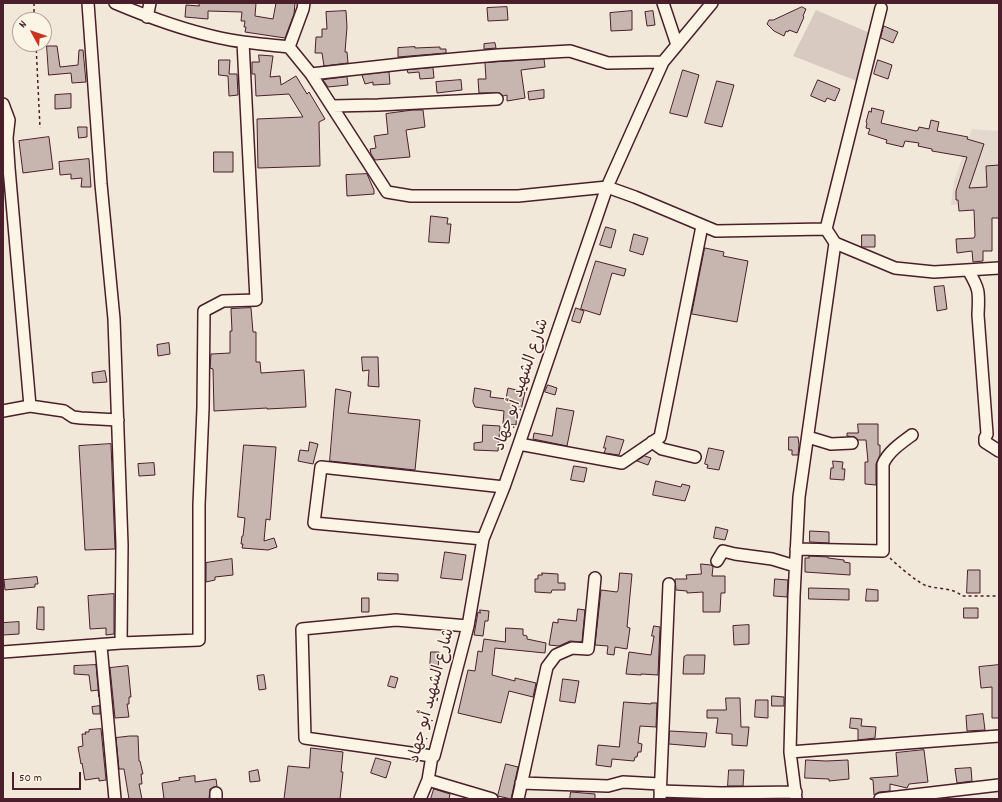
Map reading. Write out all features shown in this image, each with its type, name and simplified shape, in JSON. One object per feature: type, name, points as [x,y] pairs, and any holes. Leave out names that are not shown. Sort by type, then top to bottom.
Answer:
[{"type":"street","points":[[88,3],[101,184],[114,319],[122,545],[121,644]]},
{"type":"street","points":[[115,3],[175,26],[217,38],[289,47],[311,74],[387,192],[411,196],[518,196],[607,187],[635,197],[716,232],[826,229]]},
{"type":"street","points":[[147,16],[150,3]]},
{"type":"street","points":[[289,47],[304,3]]},
{"type":"street","points":[[663,3],[677,45]]},
{"type":"street","name":"شارع الشهيد أبو جهاد","points":[[420,799],[428,780],[432,756],[434,756],[468,626],[483,539],[504,487],[607,187],[663,62],[712,3]]},
{"type":"street","points":[[881,8],[826,229],[835,243],[895,268],[934,272],[999,268]]},
{"type":"street","points":[[3,652],[199,640],[199,505],[203,408],[204,311],[223,301],[256,300],[243,42]]},
{"type":"street","points":[[311,74],[417,62],[570,51],[608,63],[663,62]]},
{"type":"street","points":[[332,106],[497,99]]},
{"type":"street","points":[[3,104],[9,120],[7,138],[9,168],[30,406]]},
{"type":"street","points":[[519,444],[622,463],[660,437],[702,226]]},
{"type":"street","points":[[521,783],[608,786],[623,782],[660,791],[796,795],[790,752],[795,566],[799,497],[835,243]]},
{"type":"street","points":[[968,270],[977,286],[979,295],[978,315],[987,434],[985,442],[999,451]]},
{"type":"street","points":[[3,411],[30,406],[64,411],[73,417],[118,420]]},
{"type":"street","points":[[796,549],[883,551],[883,464],[886,458],[902,442],[912,435]]},
{"type":"street","points":[[808,437],[831,444],[852,443]]},
{"type":"street","points":[[652,442],[662,449],[695,457]]},
{"type":"street","points":[[483,539],[314,523],[321,467],[504,487]]},
{"type":"street","points":[[717,561],[723,551],[795,566]]},
{"type":"street","points":[[518,799],[547,667],[556,655],[572,648],[588,649],[595,578]]},
{"type":"street","points":[[660,791],[669,584]]},
{"type":"street","points":[[432,756],[305,738],[302,629],[396,620],[468,626]]},
{"type":"street","points":[[101,646],[115,799]]},
{"type":"street","points":[[790,752],[999,736]]},
{"type":"street","points":[[428,780],[492,799]]},
{"type":"street","points":[[880,799],[999,785]]},
{"type":"path","points":[[36,52],[40,128]]},
{"type":"path","points":[[883,551],[897,566],[925,586],[958,592],[962,596],[999,596]]},
{"type":"shaded area","points":[[816,10],[870,33],[857,81],[793,56]]},
{"type":"shaded area","points":[[972,129],[999,131],[999,202],[951,205],[954,182]]},
{"type":"building","points":[[199,3],[256,3],[255,16],[273,19],[276,3],[295,3],[294,14],[285,38],[245,32],[245,21],[241,21],[242,12],[208,11],[208,19],[185,17],[186,5],[199,6]]},
{"type":"building","points":[[507,7],[508,20],[488,21],[487,8]]},
{"type":"building","points":[[802,7],[806,9],[797,33],[789,30],[788,32],[786,31],[784,36],[774,31],[767,24],[769,20],[773,20]]},
{"type":"building","points":[[346,11],[347,27],[345,52],[347,52],[348,63],[324,66],[322,53],[315,53],[316,37],[322,37],[322,29],[327,29],[326,12]]},
{"type":"building","points":[[632,11],[632,30],[611,31],[610,13]]},
{"type":"building","points":[[653,11],[655,25],[647,26],[645,12]]},
{"type":"building","points":[[884,26],[898,32],[893,43],[881,38]]},
{"type":"building","points":[[495,43],[496,48],[484,49],[484,44]]},
{"type":"building","points":[[52,46],[57,46],[60,67],[78,65],[79,50],[83,50],[86,82],[72,83],[71,73],[49,75],[47,52],[52,52]]},
{"type":"building","points":[[440,47],[440,49],[446,49],[446,53],[398,57],[398,48]]},
{"type":"building","points":[[259,55],[273,56],[270,77],[280,76],[281,85],[296,76],[307,94],[309,92],[325,119],[319,122],[320,166],[258,168],[257,119],[303,117],[289,94],[256,96],[255,74],[252,74],[252,62],[259,62]]},
{"type":"building","points":[[544,59],[545,67],[521,70],[525,98],[507,101],[507,95],[503,96],[500,93],[479,93],[478,79],[486,79],[485,63]]},
{"type":"building","points":[[219,60],[230,60],[229,74],[237,74],[238,95],[229,96],[228,76],[219,75]]},
{"type":"building","points":[[878,60],[892,65],[888,79],[874,74]]},
{"type":"building","points":[[433,68],[434,78],[420,79],[419,72],[408,73],[407,70]]},
{"type":"building","points":[[683,70],[699,75],[687,117],[670,113]]},
{"type":"building","points":[[389,72],[390,84],[373,85],[373,82],[365,84],[362,75]]},
{"type":"building","points":[[347,77],[348,85],[328,87],[323,80]]},
{"type":"building","points":[[461,80],[462,90],[437,93],[436,82]]},
{"type":"building","points":[[818,80],[840,89],[835,101],[827,98],[825,102],[811,96]]},
{"type":"building","points":[[717,81],[734,85],[722,127],[705,123]]},
{"type":"building","points":[[544,90],[544,98],[529,100],[528,92]]},
{"type":"building","points":[[71,94],[71,108],[55,109],[55,95]]},
{"type":"building","points":[[872,108],[884,111],[881,123],[916,131],[919,127],[929,129],[931,120],[939,122],[937,131],[968,137],[967,139],[984,144],[969,188],[987,187],[986,166],[999,165],[999,218],[992,218],[992,251],[983,251],[983,261],[973,262],[972,251],[957,253],[956,239],[974,238],[975,236],[974,210],[959,211],[958,200],[956,200],[956,191],[967,157],[932,151],[932,149],[918,146],[919,143],[905,141],[903,147],[886,143],[887,140],[868,134],[870,129],[866,128],[866,122],[869,111],[871,112]]},
{"type":"building","points":[[423,110],[425,127],[406,130],[410,157],[375,160],[370,149],[376,148],[374,136],[388,134],[386,114]]},
{"type":"building","points":[[78,127],[87,127],[87,137],[79,138]]},
{"type":"building","points":[[49,137],[53,169],[23,173],[19,141]]},
{"type":"building","points":[[214,152],[233,152],[233,172],[214,172]]},
{"type":"building","points":[[89,159],[91,187],[81,187],[82,178],[71,179],[71,174],[60,175],[59,162]]},
{"type":"building","points":[[367,174],[374,190],[374,194],[347,196],[346,175]]},
{"type":"building","points":[[431,216],[448,218],[447,224],[451,224],[449,243],[429,242]]},
{"type":"building","points":[[606,227],[616,230],[611,248],[600,245]]},
{"type":"building","points":[[634,234],[648,238],[643,255],[630,251]]},
{"type":"building","points":[[862,235],[875,235],[875,247],[862,247]]},
{"type":"building","points":[[705,248],[724,252],[723,256],[748,261],[737,322],[692,314]]},
{"type":"building","points":[[596,261],[626,269],[624,276],[612,273],[600,315],[581,309]]},
{"type":"building","points":[[944,286],[947,309],[937,311],[934,287]]},
{"type":"building","points":[[251,308],[253,332],[256,332],[256,362],[260,362],[261,373],[304,370],[306,407],[214,411],[213,369],[210,368],[211,354],[230,353],[230,331],[232,331],[231,309]]},
{"type":"building","points":[[576,308],[584,311],[580,323],[572,321]]},
{"type":"building","points":[[169,343],[170,354],[158,356],[157,345]]},
{"type":"building","points":[[362,357],[378,357],[379,387],[368,386],[369,370],[363,371]]},
{"type":"building","points":[[105,371],[107,382],[93,383],[92,373]]},
{"type":"building","points":[[548,385],[557,388],[555,395],[545,392]]},
{"type":"building","points":[[475,388],[491,391],[490,397],[506,399],[508,388],[525,392],[521,410],[517,409],[516,425],[503,424],[504,411],[475,407],[473,402]]},
{"type":"building","points":[[336,389],[351,392],[348,413],[420,420],[415,470],[330,461]]},
{"type":"building","points":[[557,408],[574,411],[567,446],[533,439],[534,433],[552,436]]},
{"type":"building","points":[[858,424],[878,424],[878,445],[880,445],[880,455],[876,464],[876,485],[865,484],[865,462],[868,462],[866,440],[858,440],[855,437],[847,436],[847,433],[858,433]]},
{"type":"building","points":[[483,425],[500,426],[498,451],[474,450],[474,443],[482,442]]},
{"type":"building","points":[[607,436],[624,440],[619,455],[604,453]]},
{"type":"building","points":[[789,437],[798,437],[798,455],[792,455],[792,450],[789,450]]},
{"type":"building","points":[[310,442],[318,444],[313,464],[298,461],[300,450],[308,451]]},
{"type":"building","points":[[111,444],[115,549],[85,550],[79,446]]},
{"type":"building","points":[[244,445],[276,447],[270,520],[266,519],[264,541],[274,538],[277,547],[268,550],[242,548],[243,544],[241,544],[245,518],[238,517]]},
{"type":"building","points":[[709,448],[724,451],[719,470],[707,468],[708,465],[705,464]]},
{"type":"building","points":[[645,456],[651,458],[648,465],[637,461]]},
{"type":"building","points":[[833,461],[843,462],[842,469],[845,469],[844,480],[830,479]]},
{"type":"building","points":[[154,463],[155,475],[139,476],[138,464]]},
{"type":"building","points":[[574,466],[587,468],[584,482],[571,480]]},
{"type":"building","points":[[656,481],[681,487],[682,484],[690,486],[685,501],[653,495]]},
{"type":"building","points":[[716,527],[728,530],[725,540],[714,538]]},
{"type":"building","points":[[810,531],[829,532],[829,543],[810,542]]},
{"type":"building","points":[[445,552],[466,555],[462,580],[441,578]]},
{"type":"building","points":[[809,556],[844,560],[844,562],[850,563],[850,575],[805,572],[805,558],[809,558]]},
{"type":"building","points":[[232,559],[233,575],[215,577],[215,580],[206,582],[206,563]]},
{"type":"building","points":[[701,564],[711,565],[713,567],[712,576],[725,576],[725,593],[721,593],[720,612],[703,612],[703,592],[687,593],[687,591],[676,590],[675,579],[687,579],[686,575],[701,574]]},
{"type":"building","points":[[968,570],[980,570],[980,593],[967,593]]},
{"type":"building","points":[[378,573],[398,574],[398,581],[378,580]]},
{"type":"building","points":[[542,573],[558,574],[558,583],[565,583],[565,590],[552,590],[551,593],[535,592],[535,579],[538,579],[538,575],[542,575]]},
{"type":"building","points":[[620,573],[632,574],[627,627],[630,628],[627,649],[615,647],[614,655],[607,654],[608,646],[595,645],[601,590],[617,592]]},
{"type":"building","points":[[37,577],[38,584],[35,584],[35,587],[5,590],[4,580]]},
{"type":"building","points":[[775,579],[788,580],[787,597],[774,596]]},
{"type":"building","points":[[809,588],[849,589],[849,600],[809,599]]},
{"type":"building","points":[[867,589],[878,590],[878,601],[866,601]]},
{"type":"building","points":[[114,594],[114,634],[106,635],[106,628],[90,629],[88,596]]},
{"type":"building","points":[[362,598],[369,598],[369,612],[362,612]]},
{"type":"building","points":[[38,607],[44,607],[44,630],[37,629]]},
{"type":"building","points":[[964,608],[978,608],[978,618],[964,618]]},
{"type":"building","points":[[578,609],[585,610],[582,642],[570,641],[559,646],[549,645],[553,622],[558,623],[558,619],[576,621]]},
{"type":"building","points":[[480,610],[489,611],[488,621],[485,621],[483,636],[474,635],[478,612],[480,613]]},
{"type":"building","points":[[19,622],[19,634],[3,635],[3,623]]},
{"type":"building","points":[[749,625],[749,644],[734,645],[733,626]]},
{"type":"building","points":[[654,626],[660,627],[658,675],[626,674],[629,652],[651,655]]},
{"type":"building","points":[[506,628],[523,629],[523,635],[527,636],[527,639],[546,643],[545,653],[495,648],[492,675],[515,681],[515,678],[536,683],[533,697],[509,691],[501,723],[458,713],[468,670],[475,671],[478,651],[482,652],[484,639],[505,642]]},
{"type":"building","points":[[431,652],[439,652],[438,671],[430,670]]},
{"type":"building","points":[[687,655],[705,655],[704,674],[683,674],[684,657]]},
{"type":"building","points":[[96,665],[99,697],[98,690],[91,691],[89,675],[74,674],[74,666]]},
{"type":"building","points":[[999,665],[999,718],[992,718],[992,687],[981,688],[979,667]]},
{"type":"building","points":[[128,666],[131,697],[129,697],[129,704],[127,704],[129,717],[115,718],[110,668]]},
{"type":"building","points":[[264,675],[266,689],[259,690],[257,676]]},
{"type":"building","points":[[391,676],[398,678],[395,688],[388,686]]},
{"type":"building","points":[[563,679],[579,681],[575,703],[560,701]]},
{"type":"building","points":[[772,696],[784,697],[784,706],[772,706]]},
{"type":"building","points":[[726,698],[740,698],[741,727],[749,727],[747,746],[732,745],[732,734],[716,733],[718,718],[707,718],[707,710],[726,710]]},
{"type":"building","points":[[756,700],[768,700],[768,718],[755,717]]},
{"type":"building","points":[[624,702],[657,703],[656,727],[640,726],[638,743],[642,744],[641,752],[638,752],[634,761],[612,759],[611,767],[596,765],[598,745],[619,747]]},
{"type":"building","points":[[100,706],[100,714],[93,714],[92,707]]},
{"type":"building","points":[[983,714],[985,730],[967,731],[966,716]]},
{"type":"building","points":[[851,718],[862,719],[861,726],[876,727],[875,738],[858,740],[858,729],[850,728]]},
{"type":"building","points":[[101,729],[106,780],[99,781],[99,778],[85,780],[78,747],[83,746],[82,734],[86,734],[85,732],[89,732],[89,730]]},
{"type":"building","points":[[670,731],[707,733],[705,747],[669,744]]},
{"type":"building","points":[[138,736],[139,761],[143,774],[141,774],[142,784],[139,784],[142,799],[129,799],[124,769],[119,769],[116,738]]},
{"type":"building","points":[[311,748],[343,752],[341,772],[343,772],[340,799],[284,799],[288,766],[309,768]]},
{"type":"building","points":[[924,750],[928,782],[909,784],[907,788],[890,784],[890,791],[879,792],[874,795],[873,780],[870,778],[898,776],[896,753]]},
{"type":"building","points":[[376,758],[391,762],[386,778],[371,773]]},
{"type":"building","points":[[806,760],[848,760],[849,779],[829,781],[829,779],[805,778]]},
{"type":"building","points":[[506,764],[518,767],[511,799],[498,796]]},
{"type":"building","points":[[971,768],[972,781],[957,783],[955,769]]},
{"type":"building","points":[[258,770],[260,781],[250,782],[249,772]]},
{"type":"building","points":[[729,770],[744,770],[743,786],[728,786]]},
{"type":"building","points":[[195,776],[195,782],[216,779],[217,786],[210,789],[209,799],[164,799],[162,783],[180,780],[179,778]]},
{"type":"building","points":[[434,789],[450,794],[449,799],[431,799]]},
{"type":"building","points":[[571,792],[595,794],[595,799],[570,799]]}]
